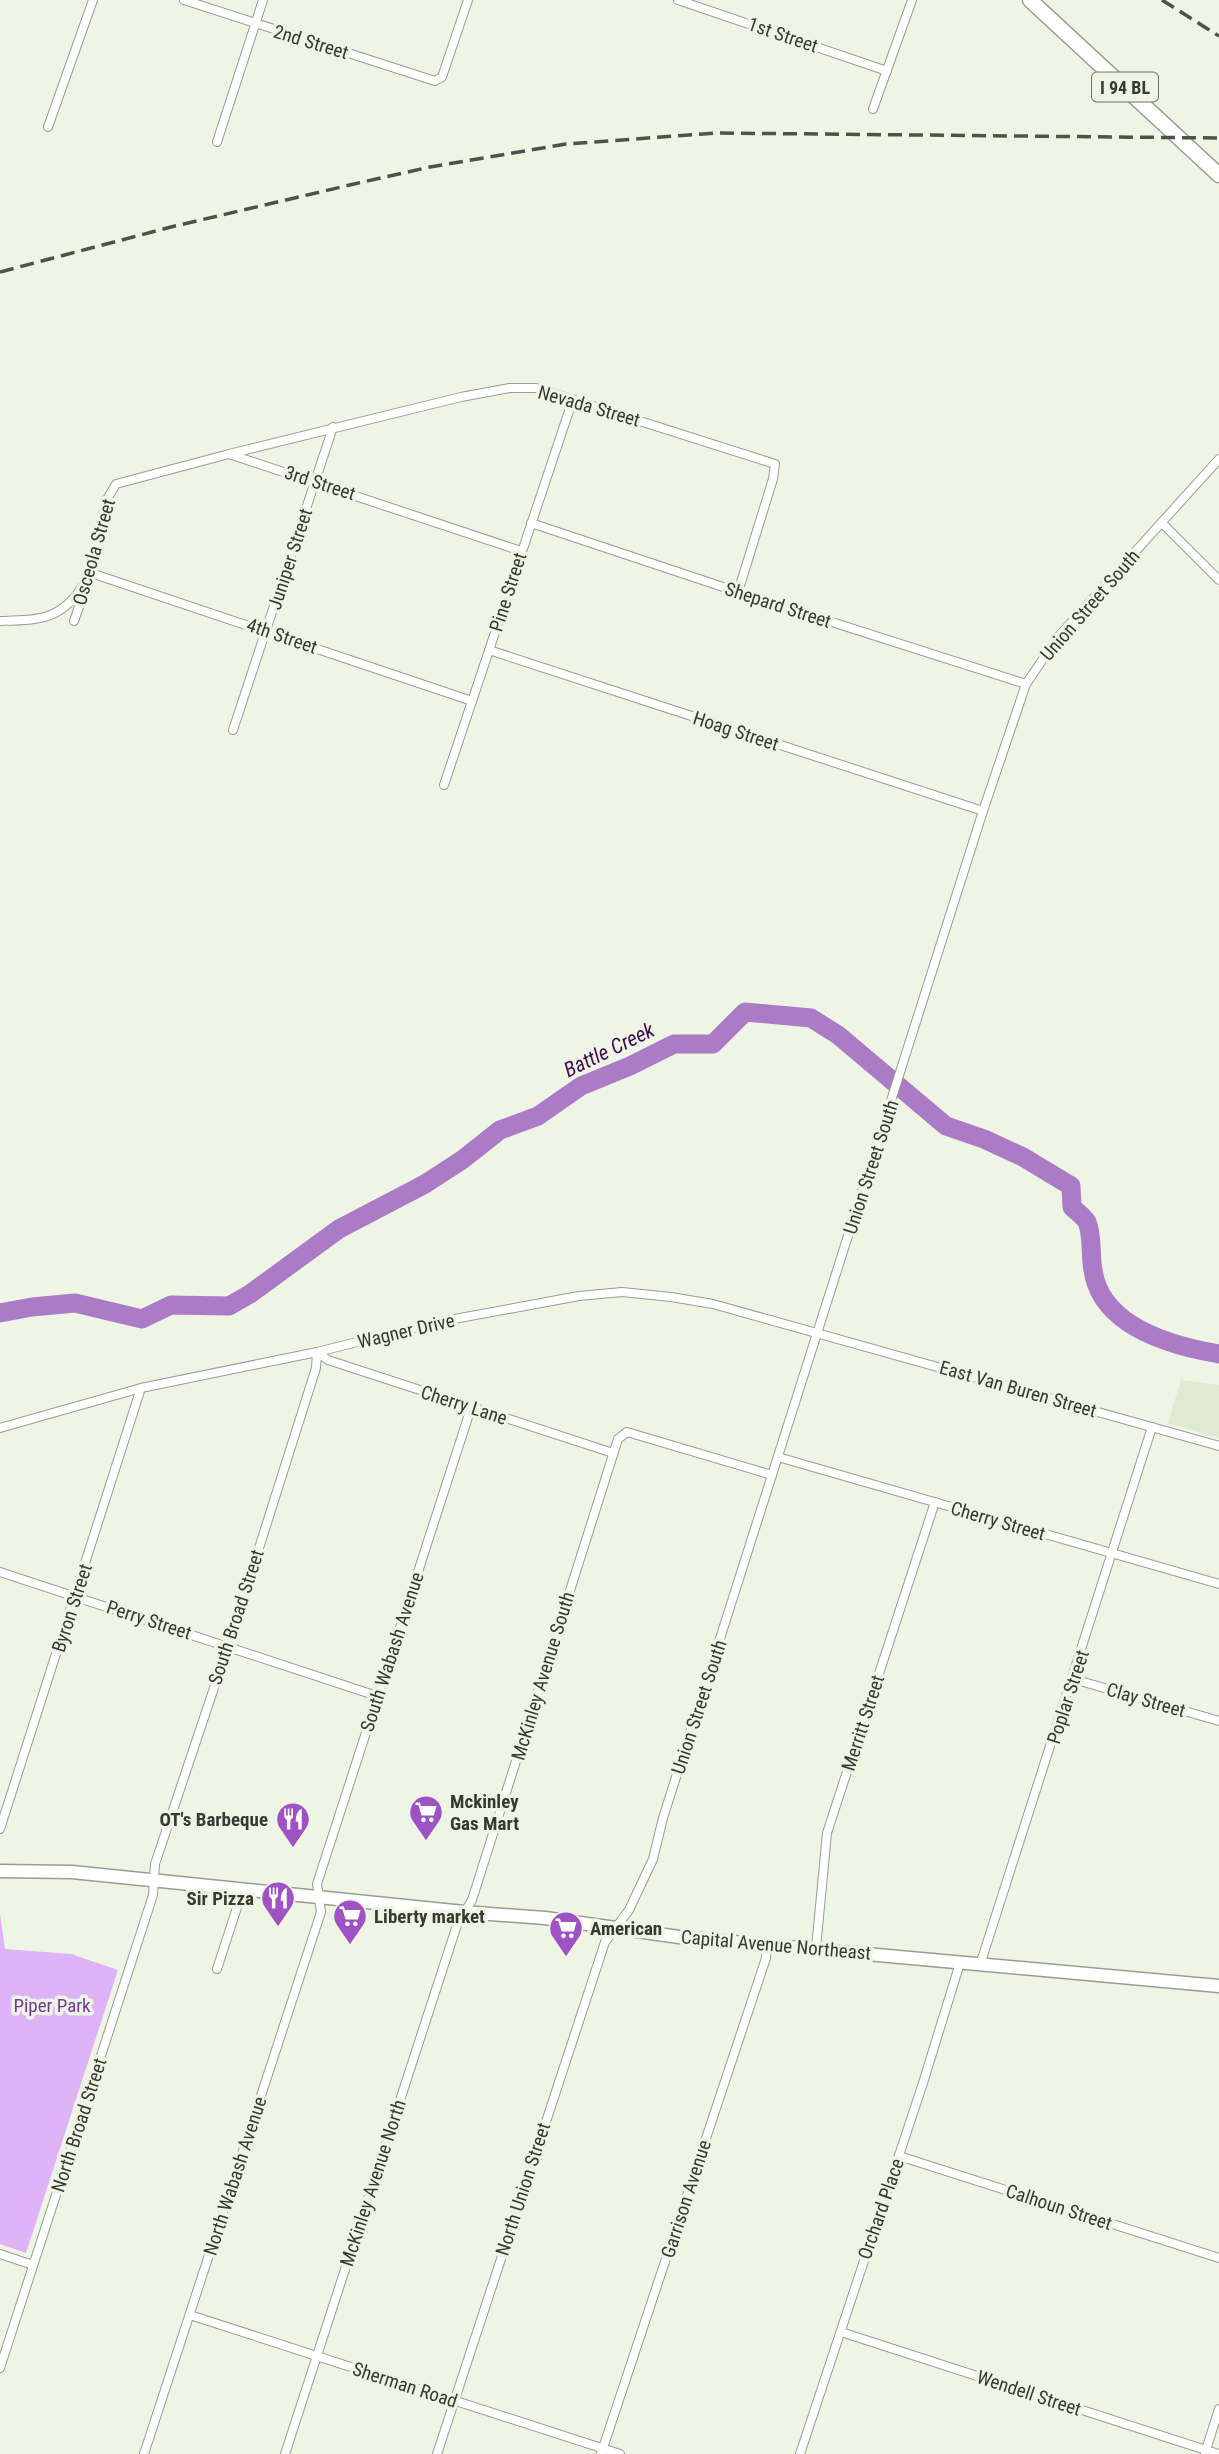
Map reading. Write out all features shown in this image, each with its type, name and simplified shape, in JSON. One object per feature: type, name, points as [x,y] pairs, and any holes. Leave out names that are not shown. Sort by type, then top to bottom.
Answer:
[{"type":"highway","name":"I 94 BL","points":[[1030,0],[1219,175]]},
{"type":"main road","name":"Capital Avenue Northeast","points":[[0,1871],[72,1872],[545,1918],[679,1937],[1219,1986]]},
{"type":"street","points":[[48,127],[93,0]]},
{"type":"street","name":"2nd Street","points":[[184,0],[255,25],[439,80],[442,78],[468,0]]},
{"type":"street","points":[[217,142],[264,0]]},
{"type":"street","name":"1st Street","points":[[678,0],[887,71]]},
{"type":"street","points":[[873,110],[912,0]]},
{"type":"street","name":"Nevada Street","points":[[229,454],[333,427],[510,388],[536,388],[775,464],[773,479],[738,592]]},
{"type":"street","name":"Pine Street","points":[[444,785],[573,399]]},
{"type":"street","name":"Juniper Street","points":[[233,730],[333,427]]},
{"type":"street","name":"3rd Street","points":[[229,454],[521,551]]},
{"type":"street","name":"Osceola Street","points":[[74,621],[90,573],[106,501],[116,484],[229,454]]},
{"type":"street","name":"Union Street South","points":[[615,1927],[629,1910],[653,1859],[663,1818],[816,1332],[1026,684],[1058,637],[1219,459]]},
{"type":"street","name":"Shepard Street","points":[[531,523],[1026,684]]},
{"type":"street","points":[[1161,523],[1219,580]]},
{"type":"street","points":[[0,621],[42,620],[72,601],[90,573]]},
{"type":"street","name":"4th Street","points":[[90,573],[472,701]]},
{"type":"street","name":"Hoag Street","points":[[489,650],[983,811]]},
{"type":"street","name":"Wagner Drive","points":[[0,1427],[141,1388],[317,1352],[438,1322],[579,1296],[622,1292],[671,1297],[713,1304],[816,1332]]},
{"type":"street","name":"East Van Buren Street","points":[[816,1332],[1219,1446]]},
{"type":"street","name":"Cherry Lane","points":[[317,1352],[328,1360],[613,1453]]},
{"type":"street","name":"South Broad Street","points":[[154,1881],[155,1864],[228,1646],[316,1368],[317,1352]]},
{"type":"street","name":"Byron Street","points":[[0,1829],[141,1388]]},
{"type":"street","name":"South Wabash Avenue","points":[[318,1897],[317,1884],[471,1408]]},
{"type":"street","name":"Poplar Street","points":[[981,1965],[1152,1427]]},
{"type":"street","name":"McKinley Avenue South","points":[[464,1912],[472,1900],[618,1439],[627,1432],[772,1475]]},
{"type":"street","name":"Cherry Street","points":[[778,1457],[1219,1584]]},
{"type":"street","name":"Merritt Street","points":[[816,1948],[827,1833],[935,1502]]},
{"type":"street","name":"Perry Street","points":[[0,1572],[377,1696]]},
{"type":"street","name":"Clay Street","points":[[1073,1679],[1219,1721]]},
{"type":"street","name":"North Broad Street","points":[[0,2368],[153,1895],[154,1881]]},
{"type":"street","points":[[217,1969],[243,1889]]},
{"type":"street","name":"North Wabash Avenue","points":[[144,2454],[321,1912],[318,1897]]},
{"type":"street","name":"McKinley Avenue North","points":[[285,2454],[452,1938],[464,1912]]},
{"type":"street","name":"North Union Street","points":[[437,2454],[605,1942],[615,1927]]},
{"type":"street","name":"Garrison Avenue","points":[[601,2451],[766,1958],[767,1943]]},
{"type":"street","name":"Orchard Place","points":[[800,2454],[960,1963]]},
{"type":"street","name":"Calhoun Street","points":[[899,2156],[1219,2258]]},
{"type":"street","points":[[0,2254],[33,2264]]},
{"type":"street","name":"Sherman Road","points":[[190,2315],[454,2400],[601,2451],[621,2454]]},
{"type":"street","name":"Wendell Street","points":[[841,2332],[1218,2454]]},
{"type":"street","points":[[1205,2452],[1219,2409]]},
{"type":"shaded area","points":[[1181,1380],[1219,1385],[1219,1438],[1168,1423]]},
{"type":"green space","name":"Piper Park","points":[[0,1914],[5,1949],[71,1954],[118,1970],[26,2253],[0,2244]]},
{"type":"waterway","name":"Battle Creek","points":[[0,1313],[75,1303],[142,1319],[171,1305],[229,1306],[250,1294],[339,1229],[425,1184],[462,1160],[500,1130],[538,1116],[581,1086],[674,1044],[713,1044],[745,1012],[811,1018],[838,1035],[946,1126],[984,1139],[1023,1157],[1071,1186],[1072,1207],[1087,1222],[1093,1270],[1099,1290],[1109,1306],[1124,1320],[1161,1339],[1219,1354]]},
{"type":"railway","points":[[1162,0],[1219,36]]},
{"type":"railway","points":[[0,272],[171,227],[354,184],[430,167],[566,144],[717,133],[1219,138]]},
{"type":"place","name":"Mckinley Gas Mart","points":[[426,1842]]},
{"type":"place","name":"OT's Barbeque","points":[[293,1849]]},
{"type":"place","name":"Sir Pizza","points":[[278,1928]]},
{"type":"place","name":"Liberty market","points":[[350,1946]]},
{"type":"place","name":"American","points":[[566,1958]]}]
